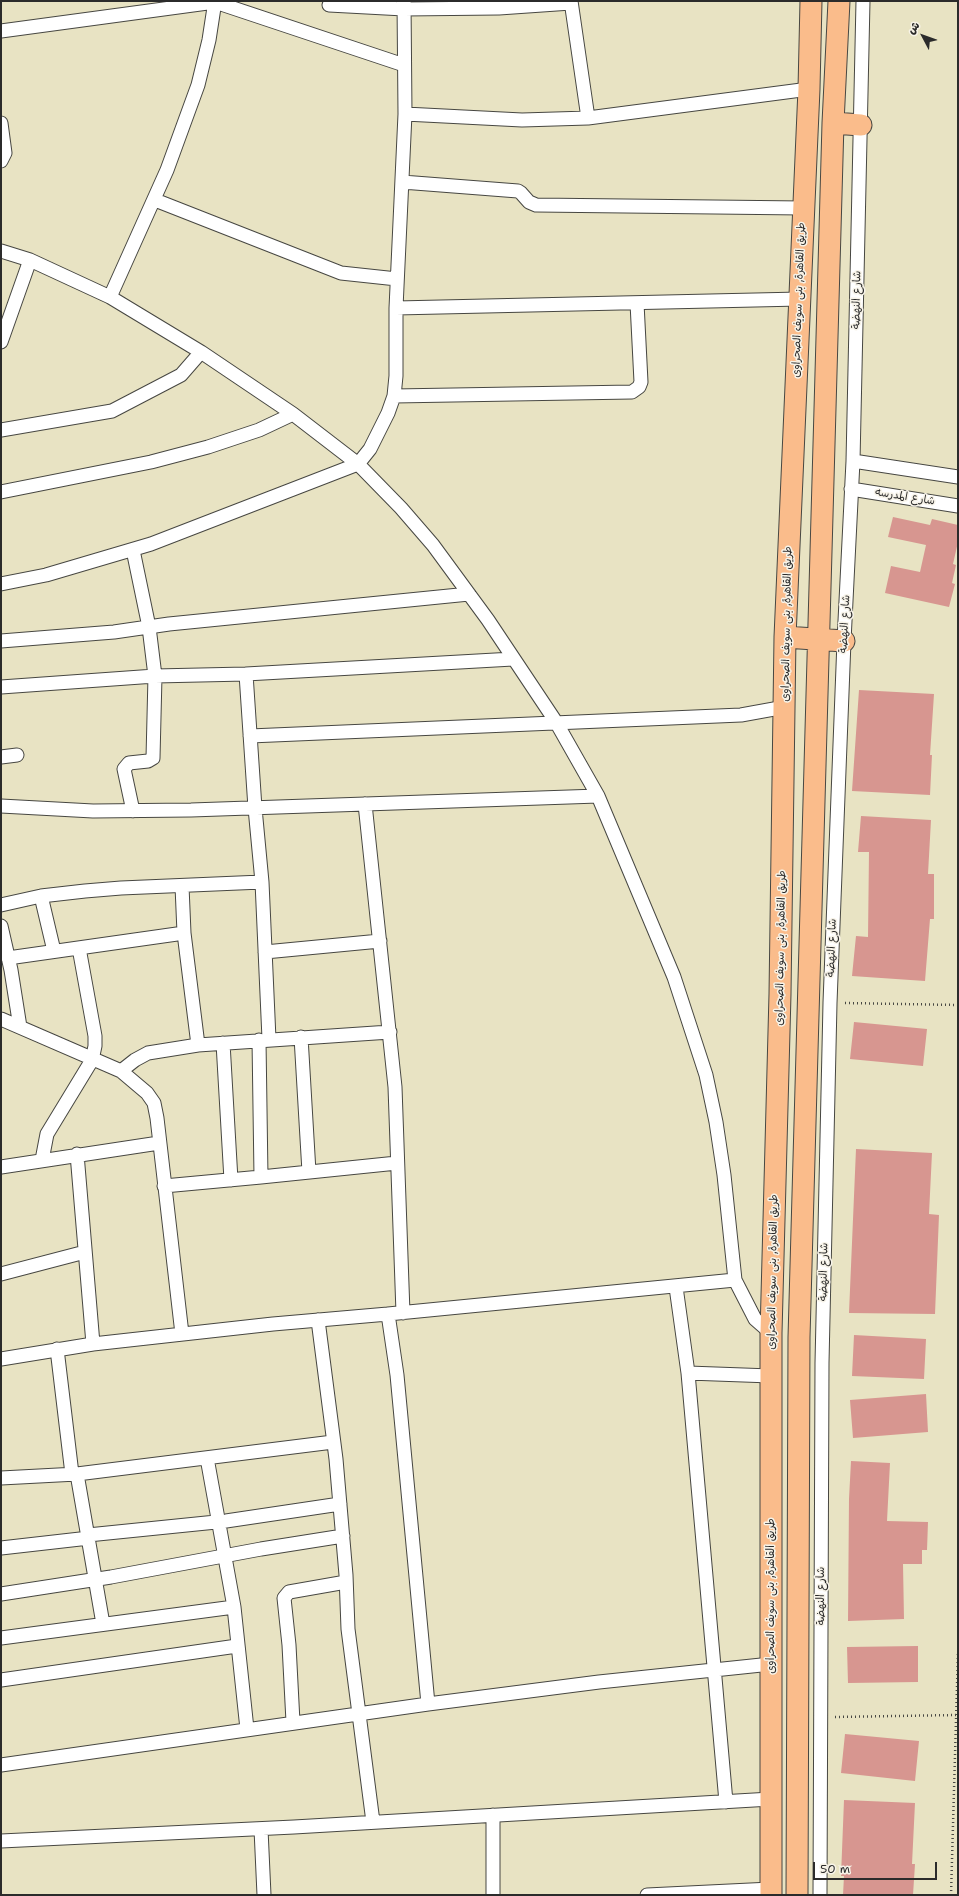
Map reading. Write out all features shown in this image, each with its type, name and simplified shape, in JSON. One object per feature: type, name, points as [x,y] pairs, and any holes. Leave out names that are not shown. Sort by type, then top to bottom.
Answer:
[{"type":"main road","name":"طريق القاهرة, بنى سويف الصحراوى","points":[[771,1892],[771,1333],[780,994],[785,637],[803,208],[810,89],[811,1]]},
{"type":"main road","points":[[797,1895],[799,1337],[833,123],[839,1]]},
{"type":"main road","points":[[833,123],[861,125]]},
{"type":"main road","points":[[785,637],[844,641]]},
{"type":"street","name":"شارع النهضة","points":[[820,1895],[822,1363],[830,1003],[844,641],[853,461],[864,1]]},
{"type":"street","points":[[1,32],[215,2],[404,65]]},
{"type":"street","points":[[110,297],[168,170],[205,62],[215,2]]},
{"type":"street","points":[[329,5],[404,5],[500,8],[571,2],[588,118]]},
{"type":"street","points":[[1,584],[54,573],[133,550],[358,464],[379,432],[394,396],[396,376],[397,279],[405,114],[404,5]]},
{"type":"street","points":[[405,114],[522,120],[588,118],[810,89]]},
{"type":"street","points":[[1,123],[5,153],[1,161]]},
{"type":"street","points":[[402,182],[518,191],[529,202],[536,205],[803,208]]},
{"type":"street","points":[[155,200],[341,273],[397,279]]},
{"type":"street","points":[[1,251],[30,260],[110,297],[201,352],[293,414],[358,464],[401,508],[433,545],[468,594],[556,722],[598,796],[674,977],[706,1075],[716,1122],[724,1176],[735,1280],[755,1319],[771,1333]]},
{"type":"street","points":[[1,342],[30,260]]},
{"type":"street","points":[[396,308],[800,299]]},
{"type":"street","points":[[394,396],[632,392],[639,387],[640,382],[637,303]]},
{"type":"street","points":[[1,430],[112,411],[181,374],[201,352]]},
{"type":"street","points":[[1,492],[145,463],[208,447],[259,430],[293,414]]},
{"type":"street","points":[[853,461],[958,477]]},
{"type":"street","name":"شارع المدرسه","points":[[852,489],[958,506]]},
{"type":"street","points":[[133,550],[149,627],[154,676],[153,758],[148,761],[129,763],[124,769],[133,811]]},
{"type":"street","points":[[1,641],[114,632],[149,627],[468,594]]},
{"type":"street","points":[[1,687],[154,676],[246,674],[512,659]]},
{"type":"street","points":[[246,674],[255,808],[262,882],[265,952],[262,1177]]},
{"type":"street","points":[[250,736],[741,715],[785,707]]},
{"type":"street","points":[[1,757],[17,755]]},
{"type":"street","points":[[1,806],[93,811],[133,811],[598,796]]},
{"type":"street","points":[[365,804],[395,1087],[403,1313]]},
{"type":"street","points":[[1,905],[41,896],[121,888],[262,882]]},
{"type":"street","points":[[182,886],[184,933],[198,1045]]},
{"type":"street","points":[[41,896],[54,952]]},
{"type":"street","points":[[1,926],[20,1027]]},
{"type":"street","points":[[8,958],[184,933]]},
{"type":"street","points":[[265,952],[380,941]]},
{"type":"street","points":[[42,1160],[48,1134],[92,1060],[95,1036],[79,948]]},
{"type":"street","points":[[1,1019],[92,1060],[121,1071],[147,1093],[154,1103],[182,1334]]},
{"type":"street","points":[[121,1071],[135,1060],[148,1053],[198,1045],[264,1039],[390,1032]]},
{"type":"street","points":[[301,1037],[309,1172]]},
{"type":"street","points":[[223,1043],[231,1180]]},
{"type":"street","points":[[1,1167],[77,1154],[159,1143]]},
{"type":"street","points":[[77,1154],[93,1344]]},
{"type":"street","points":[[164,1186],[397,1163]]},
{"type":"street","points":[[1,1274],[85,1252]]},
{"type":"street","points":[[1,1359],[93,1344],[182,1334],[604,1292],[676,1287],[735,1280]]},
{"type":"street","points":[[676,1287],[688,1373],[726,1802]]},
{"type":"street","points":[[388,1314],[397,1376],[428,1704]]},
{"type":"street","points":[[318,1320],[340,1504],[348,1629],[373,1822]]},
{"type":"street","points":[[58,1349],[74,1474],[88,1536],[103,1624]]},
{"type":"street","points":[[688,1373],[772,1376]]},
{"type":"street","points":[[1,1478],[74,1474],[333,1442]]},
{"type":"street","points":[[207,1458],[220,1522],[234,1607],[247,1729]]},
{"type":"street","points":[[1,1548],[88,1536],[220,1522],[340,1504]]},
{"type":"street","points":[[1,1594],[343,1536]]},
{"type":"street","points":[[293,1722],[289,1645],[284,1598],[289,1592],[346,1582]]},
{"type":"street","points":[[1,1638],[234,1607]]},
{"type":"street","points":[[1,1680],[237,1646]]},
{"type":"street","points":[[1,1765],[293,1722],[428,1704],[599,1682],[771,1664]]},
{"type":"street","points":[[1,1841],[261,1829],[771,1799]]},
{"type":"street","points":[[493,1815],[494,1895]]},
{"type":"street","points":[[261,1829],[264,1895]]},
{"type":"street","points":[[647,1895],[771,1892]]},
{"type":"path","points":[[830,1003],[958,1005]]},
{"type":"path","points":[[951,1895],[958,1651]]},
{"type":"path","points":[[820,1717],[956,1716]]},
{"type":"building","points":[[893,517],[930,525],[932,519],[958,525],[958,542],[953,564],[956,565],[952,583],[955,584],[949,607],[885,593],[891,566],[920,572],[926,545],[888,537]]},
{"type":"building","points":[[859,690],[934,694],[930,755],[932,755],[930,795],[852,791]]},
{"type":"building","points":[[861,816],[931,820],[928,874],[934,874],[934,919],[930,919],[925,981],[852,976],[856,936],[868,937],[869,852],[858,852]]},
{"type":"building","points":[[854,1022],[927,1029],[923,1066],[850,1059]]},
{"type":"building","points":[[856,1149],[932,1153],[929,1214],[939,1215],[935,1314],[849,1313]]},
{"type":"building","points":[[854,1335],[926,1339],[924,1379],[852,1376]]},
{"type":"building","points":[[926,1394],[928,1432],[853,1438],[850,1400]]},
{"type":"building","points":[[851,1461],[890,1463],[887,1521],[928,1522],[927,1550],[922,1550],[922,1564],[903,1564],[904,1619],[848,1621],[849,1499]]},
{"type":"building","points":[[918,1646],[918,1682],[848,1683],[847,1647]]},
{"type":"building","points":[[845,1734],[919,1741],[915,1781],[841,1773]]},
{"type":"building","points":[[844,1800],[915,1803],[912,1864],[915,1864],[913,1895],[843,1895],[844,1876],[841,1876]]}]
